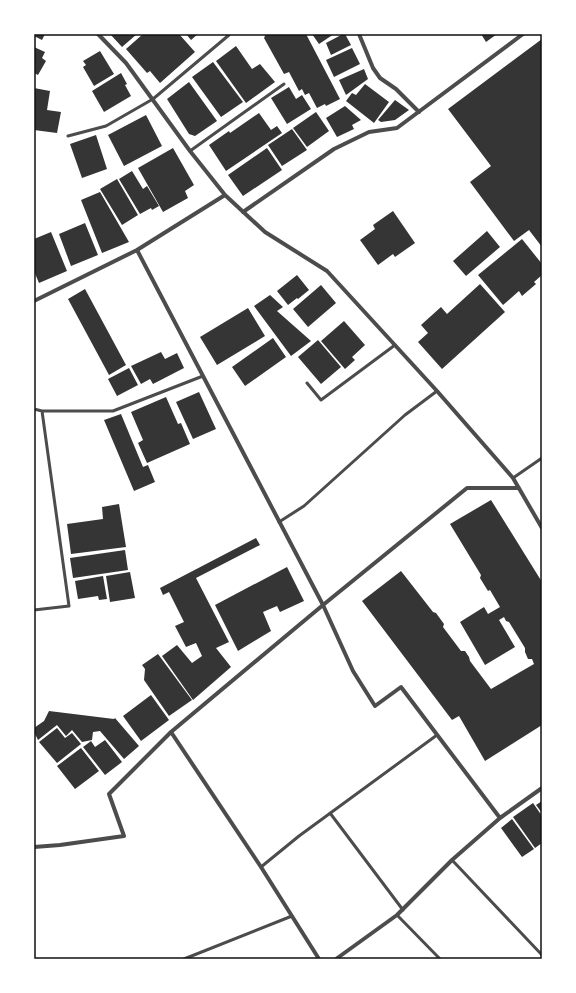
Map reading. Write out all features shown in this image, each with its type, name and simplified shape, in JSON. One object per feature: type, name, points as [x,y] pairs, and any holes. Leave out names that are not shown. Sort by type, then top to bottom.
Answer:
[{"type":"street","points":[[98,34],[126,64],[190,151],[225,195],[265,232],[327,271],[437,391],[514,478],[542,528]]},
{"type":"street","points":[[359,34],[373,68],[380,78],[396,89],[419,112]]},
{"type":"street","points":[[243,212],[334,149],[369,132],[397,128],[523,34]]},
{"type":"street","points":[[34,301],[137,250],[225,195]]},
{"type":"street","points":[[137,250],[323,605],[353,671],[375,706],[401,687],[500,818]]},
{"type":"street","points":[[34,847],[124,836],[109,794],[171,732],[323,605],[468,488],[519,488]]},
{"type":"street","points":[[171,732],[261,867],[319,959]]},
{"type":"street","points":[[337,959],[403,910],[452,860],[500,818],[542,788]]},
{"type":"lane","points":[[68,136],[106,126],[153,99],[229,36],[228,34]]},
{"type":"lane","points":[[190,151],[284,84]]},
{"type":"lane","points":[[307,383],[321,400],[395,345]]},
{"type":"lane","points":[[34,409],[42,411],[113,411],[203,376]]},
{"type":"lane","points":[[279,522],[304,506],[405,415],[437,391]]},
{"type":"lane","points":[[34,610],[69,606],[42,411]]},
{"type":"lane","points":[[514,478],[542,458]]},
{"type":"lane","points":[[261,867],[330,813],[437,735]]},
{"type":"lane","points":[[330,813],[403,910]]},
{"type":"lane","points":[[452,860],[542,955]]},
{"type":"lane","points":[[397,915],[440,959]]},
{"type":"lane","points":[[184,959],[292,916]]},
{"type":"building","points":[[34,34],[45,34],[42,40],[34,36]]},
{"type":"building","points":[[110,34],[137,34],[122,47]]},
{"type":"building","points":[[143,34],[179,34],[195,52],[160,83],[150,71],[147,73],[126,49]]},
{"type":"building","points":[[186,34],[198,34],[191,40]]},
{"type":"building","points":[[264,34],[306,34],[340,99],[326,106],[325,104],[317,108],[309,93],[305,95],[302,89],[299,91],[289,72],[284,74],[264,38]]},
{"type":"building","points":[[312,34],[334,34],[319,44]]},
{"type":"building","points":[[345,34],[351,45],[331,55],[326,43]]},
{"type":"building","points":[[481,34],[497,34],[486,42]]},
{"type":"building","points":[[542,39],[542,247],[529,230],[514,241],[470,182],[491,166],[448,109]]},
{"type":"building","points":[[236,46],[252,69],[260,64],[275,82],[246,103],[216,61]]},
{"type":"building","points":[[34,47],[45,52],[42,58],[46,61],[38,75],[34,73]]},
{"type":"building","points":[[352,48],[360,64],[334,77],[326,60]]},
{"type":"building","points":[[100,51],[114,74],[94,86],[83,67],[86,65],[83,61]]},
{"type":"building","points":[[213,62],[243,102],[221,117],[192,77]]},
{"type":"building","points":[[364,69],[368,79],[346,95],[339,80]]},
{"type":"building","points":[[121,73],[131,96],[104,112],[92,91]]},
{"type":"building","points":[[189,82],[217,121],[195,136],[189,134],[167,99]]},
{"type":"building","points":[[365,84],[389,102],[374,123],[346,101],[352,93],[356,95]]},
{"type":"building","points":[[289,87],[296,99],[302,95],[311,109],[287,124],[271,98]]},
{"type":"building","points":[[34,88],[50,91],[47,110],[61,112],[57,133],[34,130]]},
{"type":"building","points":[[395,100],[409,110],[395,120],[381,122],[378,120]]},
{"type":"building","points":[[345,106],[361,120],[352,125],[354,129],[337,137],[326,118]]},
{"type":"building","points":[[316,112],[329,131],[307,147],[293,128]]},
{"type":"building","points":[[259,113],[271,130],[277,126],[282,133],[226,171],[209,145],[229,131],[230,133]]},
{"type":"building","points":[[146,115],[162,146],[124,166],[108,135]]},
{"type":"building","points":[[292,129],[307,150],[282,166],[268,145]]},
{"type":"building","points":[[96,135],[107,169],[82,178],[70,144]]},
{"type":"building","points":[[173,148],[194,185],[185,191],[188,198],[163,212],[138,168]]},
{"type":"building","points":[[267,148],[282,170],[243,196],[228,175]]},
{"type":"building","points":[[132,171],[143,189],[147,186],[159,206],[152,210],[151,208],[140,214],[119,179]]},
{"type":"building","points":[[117,179],[138,215],[122,225],[100,189]]},
{"type":"building","points":[[100,192],[129,242],[102,253],[81,200]]},
{"type":"building","points":[[393,211],[415,243],[395,257],[393,254],[378,265],[360,240],[375,229],[373,225]]},
{"type":"building","points":[[85,223],[98,255],[71,266],[59,234]]},
{"type":"building","points":[[487,231],[500,247],[466,276],[453,261]]},
{"type":"building","points":[[51,232],[67,271],[39,283],[34,271],[34,239]]},
{"type":"building","points":[[522,239],[542,264],[542,275],[534,282],[536,284],[522,296],[519,291],[503,305],[478,275]]},
{"type":"building","points":[[297,275],[309,290],[288,305],[277,291]]},
{"type":"building","points":[[480,284],[505,312],[442,369],[418,342],[428,333],[421,325],[441,307],[447,314]]},
{"type":"building","points":[[321,285],[336,303],[308,327],[293,309]]},
{"type":"building","points":[[85,289],[126,365],[109,375],[68,299]]},
{"type":"building","points":[[270,295],[283,307],[277,311],[311,341],[291,356],[254,306]]},
{"type":"building","points":[[248,308],[265,336],[217,365],[200,337]]},
{"type":"building","points":[[344,321],[365,345],[352,357],[355,360],[345,369],[321,341]]},
{"type":"building","points":[[273,338],[286,357],[245,386],[232,367]]},
{"type":"building","points":[[318,340],[341,367],[321,384],[298,357]]},
{"type":"building","points":[[161,352],[165,359],[177,353],[184,368],[153,384],[150,379],[141,384],[131,366]]},
{"type":"building","points":[[129,368],[138,385],[117,396],[108,379]]},
{"type":"building","points":[[199,392],[216,429],[193,439],[176,402]]},
{"type":"building","points":[[166,397],[178,424],[181,423],[190,444],[147,463],[138,443],[143,440],[131,412]]},
{"type":"building","points":[[121,414],[143,467],[148,465],[155,482],[134,491],[104,420]]},
{"type":"building","points":[[491,500],[542,582],[542,725],[485,761],[459,716],[452,720],[362,601],[401,571],[433,612],[436,613],[444,624],[443,627],[461,651],[465,651],[470,661],[491,689],[534,664],[532,659],[528,659],[525,648],[509,622],[506,621],[504,617],[499,620],[515,647],[485,665],[460,622],[484,607],[488,614],[500,607],[490,590],[488,591],[480,578],[481,575],[450,524]]},
{"type":"building","points":[[119,504],[126,547],[71,554],[67,524],[103,519],[102,507]]},
{"type":"building","points":[[256,538],[260,545],[196,578],[229,642],[216,648],[231,667],[193,700],[162,656],[177,645],[192,663],[202,656],[196,643],[186,647],[175,626],[184,622],[169,592],[163,595],[160,588]]},
{"type":"building","points":[[125,550],[128,570],[73,578],[70,558]]},
{"type":"building","points":[[287,567],[304,601],[280,612],[277,606],[263,612],[271,631],[238,651],[215,605]]},
{"type":"building","points":[[130,572],[135,598],[110,602],[106,576]]},
{"type":"building","points":[[103,576],[107,599],[99,600],[98,596],[78,599],[75,581]]},
{"type":"building","points":[[158,654],[192,700],[169,716],[144,680],[145,669],[142,665]]},
{"type":"building","points":[[151,695],[169,720],[141,741],[123,716]]},
{"type":"building","points":[[49,711],[115,718],[139,746],[124,759],[100,731],[93,732],[92,740],[82,742],[72,730],[66,736],[57,725],[38,740],[34,732],[34,728],[44,721]]},
{"type":"building","points":[[57,728],[65,738],[72,733],[81,744],[57,763],[39,742]]},
{"type":"building","points":[[105,740],[122,762],[105,775],[83,747],[91,741],[95,747]]},
{"type":"building","points":[[81,748],[99,771],[75,789],[57,766]]},
{"type":"building","points":[[542,801],[542,813],[536,805]]},
{"type":"building","points":[[533,803],[542,816],[542,843],[535,848],[513,817]]},
{"type":"building","points":[[512,819],[534,849],[522,857],[501,828]]}]
